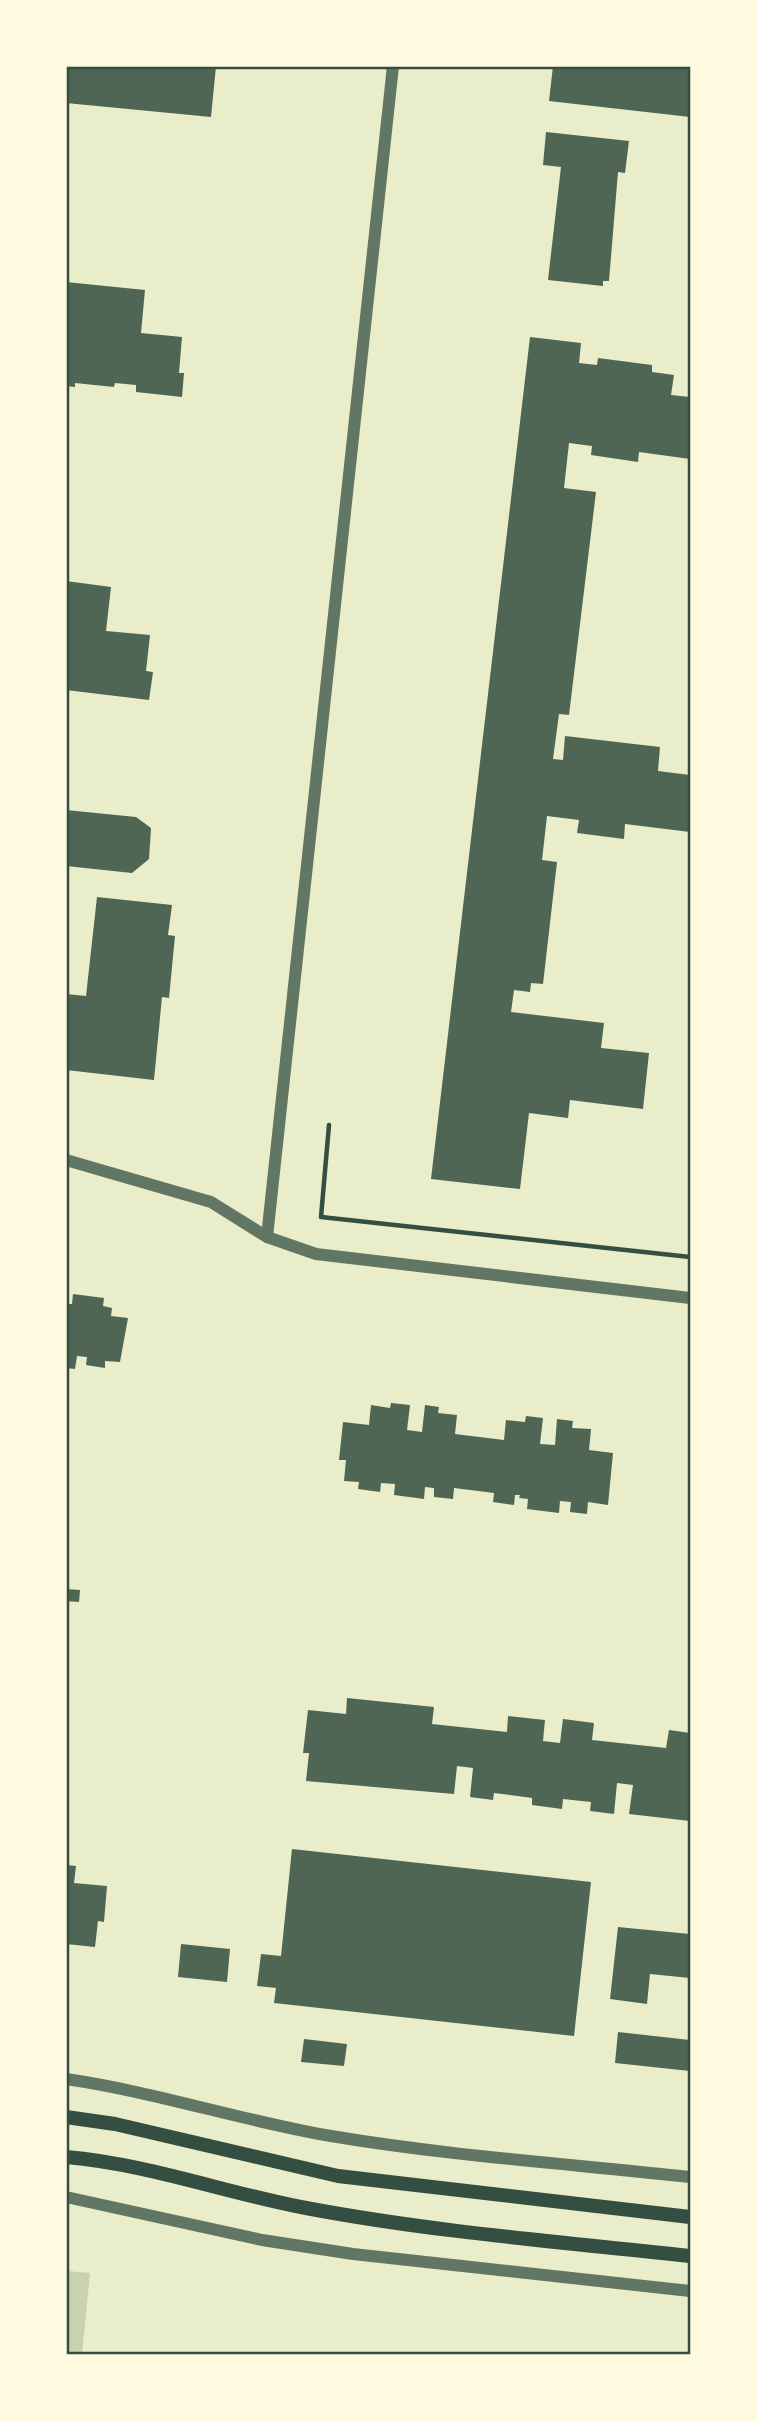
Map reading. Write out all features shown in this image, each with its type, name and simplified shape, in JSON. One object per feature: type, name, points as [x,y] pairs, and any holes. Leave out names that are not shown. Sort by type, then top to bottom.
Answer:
[{"type":"main road","points":[[66,2117],[115,2124],[338,2176],[691,2217]]},
{"type":"main road","points":[[66,2157],[157,2174],[303,2208],[390,2222],[691,2256]]},
{"type":"street","points":[[267,1237],[393,66]]},
{"type":"street","points":[[66,1160],[211,1202],[267,1237],[316,1254],[691,1298]]},
{"type":"street","points":[[66,2079],[106,2085],[268,2123],[373,2143],[691,2177]]},
{"type":"street","points":[[66,2197],[262,2240],[352,2254],[691,2291]]},
{"type":"path","points":[[329,1125],[321,1217],[691,1257]]},
{"type":"green space","points":[[67,2271],[90,2273],[82,2354],[67,2354]]},
{"type":"building","points":[[66,66],[216,66],[211,117],[66,103]]},
{"type":"building","points":[[553,66],[690,66],[690,117],[549,101]]},
{"type":"building","points":[[546,132],[629,141],[625,173],[618,172],[609,281],[603,281],[603,286],[548,280],[561,167],[543,165]]},
{"type":"building","points":[[66,282],[145,290],[141,333],[182,337],[179,373],[184,373],[182,397],[136,392],[136,385],[115,383],[114,387],[75,383],[75,387],[66,386]]},
{"type":"building","points":[[530,337],[581,343],[579,363],[597,365],[598,358],[652,365],[652,372],[674,375],[671,395],[690,397],[690,459],[639,452],[638,462],[591,455],[592,446],[569,443],[564,488],[596,492],[569,715],[559,714],[553,759],[563,760],[565,736],[660,747],[658,771],[690,775],[690,832],[625,824],[624,839],[577,833],[579,820],[547,816],[542,860],[557,862],[543,984],[531,983],[530,992],[514,990],[511,1012],[604,1023],[601,1048],[649,1053],[643,1109],[570,1100],[568,1118],[529,1113],[520,1189],[431,1179]]},
{"type":"building","points":[[66,581],[111,587],[106,631],[150,635],[146,671],[153,672],[149,700],[66,690]]},
{"type":"building","points":[[66,810],[136,817],[151,828],[149,859],[132,873],[66,866]]},
{"type":"building","points":[[97,897],[172,905],[168,935],[175,936],[169,998],[162,997],[154,1080],[66,1070],[66,994],[86,996]]},
{"type":"building","points":[[73,1294],[104,1298],[103,1306],[112,1308],[111,1316],[128,1318],[120,1362],[105,1361],[105,1368],[86,1365],[87,1357],[77,1356],[75,1369],[66,1368],[66,1304],[72,1304]]},
{"type":"building","points":[[391,1403],[410,1405],[407,1430],[422,1432],[425,1405],[439,1407],[438,1413],[457,1415],[455,1434],[504,1440],[506,1420],[525,1422],[526,1416],[543,1418],[540,1444],[555,1445],[557,1419],[573,1421],[572,1428],[591,1429],[589,1450],[613,1453],[608,1505],[588,1502],[587,1514],[570,1512],[571,1502],[560,1501],[559,1513],[527,1509],[528,1499],[519,1498],[520,1495],[515,1495],[514,1505],[493,1502],[494,1493],[454,1488],[453,1499],[434,1497],[434,1488],[425,1487],[424,1499],[394,1495],[395,1484],[381,1483],[380,1492],[358,1489],[359,1482],[344,1481],[346,1460],[339,1460],[343,1422],[369,1425],[371,1405],[390,1408]]},
{"type":"building","points":[[66,1589],[80,1590],[79,1602],[66,1601]]},
{"type":"building","points":[[347,1698],[434,1707],[432,1724],[507,1732],[508,1716],[545,1720],[543,1741],[560,1743],[563,1719],[594,1723],[592,1740],[666,1748],[669,1730],[690,1733],[690,1821],[629,1814],[633,1785],[617,1783],[614,1814],[590,1811],[591,1802],[563,1799],[562,1809],[532,1805],[532,1798],[494,1793],[493,1800],[470,1797],[473,1768],[457,1766],[454,1794],[306,1781],[309,1753],[303,1753],[308,1710],[346,1714]]},
{"type":"building","points":[[292,1849],[591,1882],[574,2036],[274,2003],[276,1988],[257,1986],[261,1954],[281,1956]]},
{"type":"building","points":[[66,1865],[76,1866],[74,1883],[107,1886],[104,1922],[98,1921],[95,1947],[66,1944]]},
{"type":"building","points":[[618,1927],[690,1934],[690,1978],[650,1974],[647,2004],[610,1999]]},
{"type":"building","points":[[181,1944],[230,1949],[227,1982],[178,1977]]},
{"type":"building","points":[[618,2032],[690,2040],[690,2071],[615,2063]]},
{"type":"building","points":[[304,2039],[347,2044],[344,2066],[301,2062]]}]
